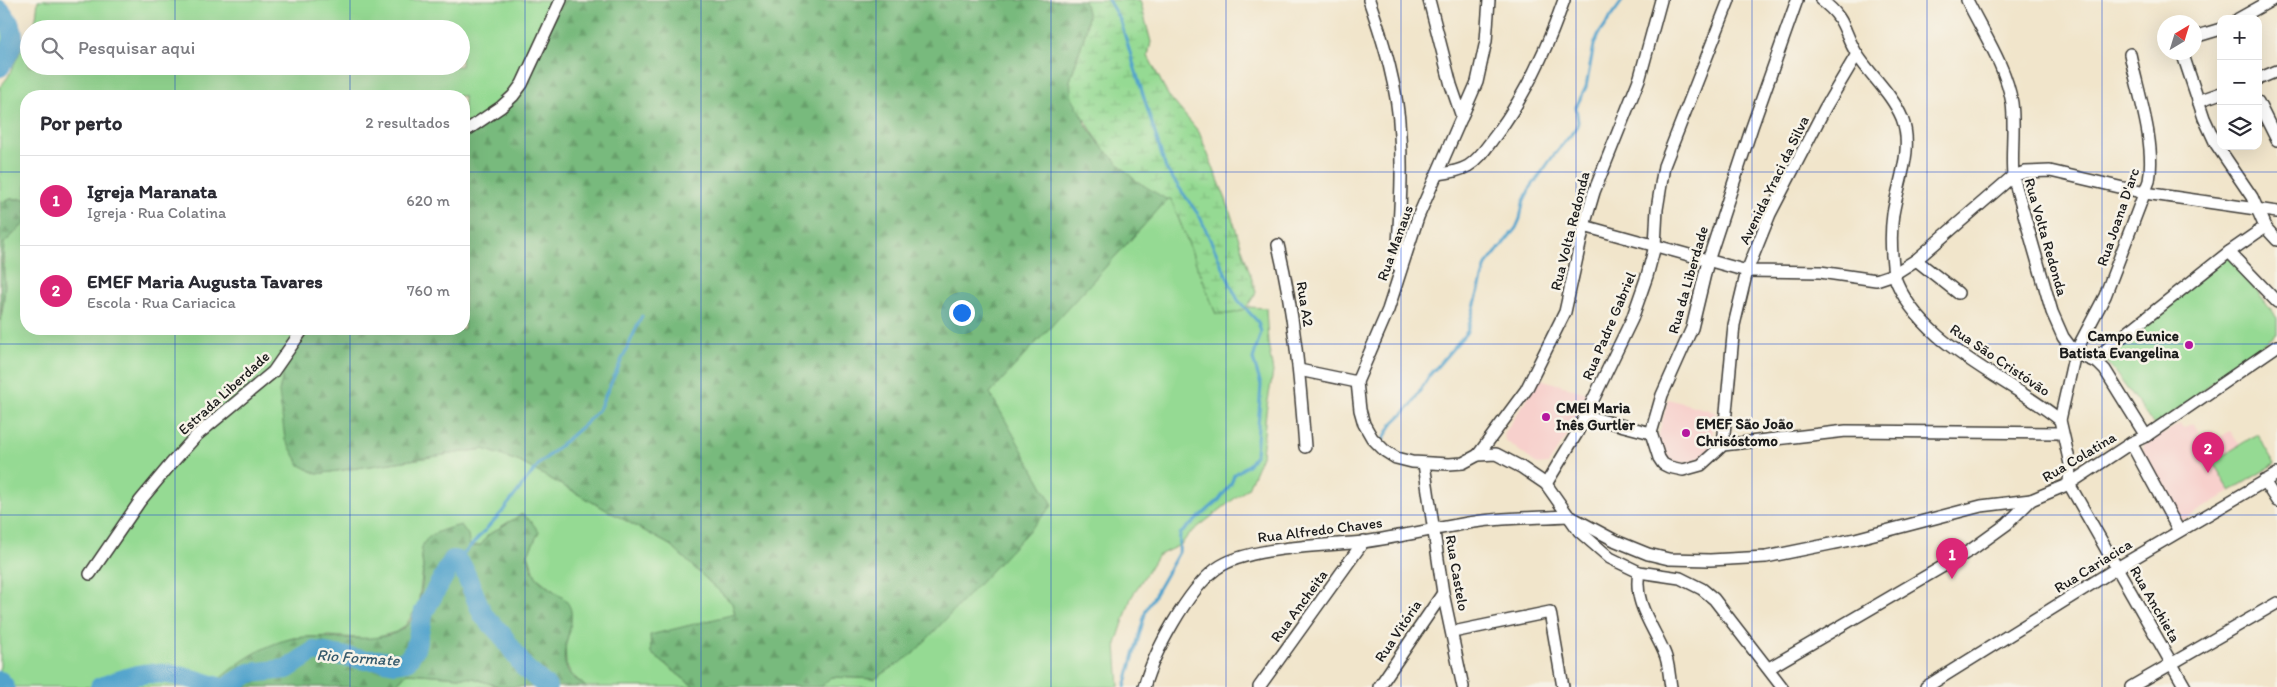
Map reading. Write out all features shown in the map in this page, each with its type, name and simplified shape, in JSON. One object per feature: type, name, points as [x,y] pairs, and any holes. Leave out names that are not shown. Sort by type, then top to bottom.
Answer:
[{"type":"street","points":[[470,128],[513,96],[522,84],[561,0]]},
{"type":"street","points":[[1369,0],[1381,33],[1391,72],[1400,134],[1401,173],[1397,280]]},
{"type":"street","points":[[1429,0],[1451,85],[1462,117]]},
{"type":"street","name":"Rua Manaus","points":[[1478,456],[1463,463],[1424,464],[1396,458],[1385,451],[1372,438],[1360,410],[1357,382],[1388,310],[1415,225],[1477,82],[1483,58],[1489,0]]},
{"type":"street","points":[[1438,174],[1468,166],[1478,157],[1502,127],[1525,93],[1535,73],[1564,0]]},
{"type":"street","name":"Rua Volta Redonda","points":[[1478,456],[1526,390],[1565,312],[1584,226],[1602,168],[1625,118],[1640,76],[1661,0]]},
{"type":"street","name":"Rua Padre Gabriel","points":[[1546,484],[1585,416],[1632,319],[1648,276],[1655,246],[1656,209],[1664,166],[1729,0]]},
{"type":"street","name":"Rua da Liberdade","points":[[1651,433],[1662,395],[1692,328],[1708,262],[1752,127],[1797,0]]},
{"type":"street","name":"Rua São Cristóvão","points":[[1821,0],[1839,15],[1857,54],[1895,105],[1904,125],[1905,160],[1893,214],[1891,239],[1894,274],[1917,314],[1936,334],[1959,352],[2012,385],[2060,420]]},
{"type":"street","name":"Rua Volta Redonda","points":[[1967,0],[2008,85],[2013,118],[2011,156],[2013,176],[2052,312],[2066,343],[2074,353]]},
{"type":"street","points":[[2245,15],[2272,0]]},
{"type":"street","points":[[2202,35],[2217,30]]},
{"type":"street","name":"Avenida Yraci da Silva","points":[[1723,445],[1734,325],[1747,271],[1770,214],[1825,108],[1857,54]]},
{"type":"street","name":"Rua Joana D'arc","points":[[2074,353],[2105,296],[2150,181],[2152,161],[2130,54]]},
{"type":"street","points":[[2184,60],[2198,101],[2216,144],[2258,210],[2265,227],[2277,240]]},
{"type":"street","points":[[2262,77],[2277,71]]},
{"type":"street","points":[[2198,101],[2217,94]]},
{"type":"street","points":[[2260,105],[2277,140]]},
{"type":"street","points":[[1584,226],[1708,262],[1747,271],[1820,272],[1876,280],[1894,274],[1916,260],[2013,176],[2024,172],[2050,171],[2144,193],[2277,212]]},
{"type":"street","points":[[2093,360],[2229,252],[2265,227]]},
{"type":"street","name":"Rua A2","points":[[1278,244],[1289,293],[1299,370],[1305,447]]},
{"type":"street","points":[[2229,252],[2277,302]]},
{"type":"street","points":[[1916,260],[1958,293]]},
{"type":"street","name":"Estrada Liberdade","points":[[90,574],[140,501],[170,465],[197,435],[274,372],[299,335]]},
{"type":"street","name":"Rua Colatina","points":[[1769,668],[1971,550],[2007,524],[2031,500],[2068,484],[2131,442],[2146,436],[2277,346]]},
{"type":"street","points":[[2068,484],[2070,464],[2061,433],[2060,420],[2074,353],[2085,359],[2093,360],[2108,375],[2146,436]]},
{"type":"street","points":[[1299,370],[1357,382]]},
{"type":"street","points":[[1585,416],[1651,433],[1659,458],[1663,464],[1676,469],[1700,465],[1723,445],[1846,431],[2061,433]]},
{"type":"street","points":[[2131,442],[2179,531]]},
{"type":"street","points":[[1478,456],[1496,454],[1546,484],[1579,531],[1592,544],[1616,562],[1639,572],[1680,578],[1702,589],[1726,611],[1782,687]]},
{"type":"street","name":"Rua Castelo","points":[[1424,464],[1443,592],[1453,632],[1463,687]]},
{"type":"street","name":"Rua Cariacica","points":[[1926,687],[2117,568],[2277,474]]},
{"type":"street","points":[[2264,481],[2277,501]]},
{"type":"street","name":"Rua Anchieta","points":[[2068,484],[2185,687]]},
{"type":"street","points":[[1569,516],[1616,541],[1648,554],[1668,559],[1710,560],[1774,556],[1855,539],[1981,506],[2031,500]]},
{"type":"street","name":"Rua Alfredo Chaves","points":[[1144,687],[1149,669],[1172,625],[1202,584],[1216,569],[1234,559],[1254,552],[1364,542],[1434,531],[1469,523],[1569,516]]},
{"type":"street","name":"Rua Ancheita","points":[[1259,687],[1364,542]]},
{"type":"street","points":[[1639,572],[1636,587],[1642,608],[1666,655],[1671,687]]},
{"type":"street","name":"Rua Vitória","points":[[1379,687],[1443,592]]},
{"type":"street","points":[[2131,687],[2277,603]]},
{"type":"street","points":[[1453,632],[1550,612],[1563,687]]},
{"type":"shaded area","name":"CMEI Maria Inês Gurtler","points":[[1537,378],[1590,394],[1567,436],[1548,464],[1538,465],[1505,440],[1504,434]]},
{"type":"shaded area","name":"EMEF São João Chrisóstomo","points":[[1668,399],[1716,412],[1710,448],[1705,455],[1691,462],[1679,463],[1669,460],[1662,454],[1657,442]]},
{"type":"shaded area","points":[[2193,423],[2201,436],[2211,430],[2217,439],[2230,431],[2240,445],[2257,434],[2275,465],[2180,522],[2142,453],[2144,444],[2180,424],[2183,428]]},
{"type":"green space","points":[[38,0],[565,0],[499,114],[470,135],[470,90],[20,90],[20,199],[11,199],[0,203],[0,87],[8,77],[20,52],[20,75],[470,75],[470,20],[35,20]]},
{"type":"green space","points":[[565,0],[1084,0],[1088,16],[1086,31],[1070,81],[1085,123],[1101,146],[1135,180],[1168,199],[990,393],[1053,505],[913,654],[875,679],[831,677],[821,687],[694,687],[651,653],[650,635],[735,614],[732,603],[670,545],[520,462],[484,449],[317,474],[300,465],[285,439],[279,392],[285,365],[305,335],[470,335],[470,135],[499,114]]},
{"type":"green space","points":[[1084,0],[1140,0],[1151,42],[1148,56],[1168,95],[1199,132],[1227,202],[1256,292],[1241,311],[1231,314],[1216,314],[1171,199],[1166,199],[1135,180],[1101,146],[1072,98],[1070,81],[1086,31],[1088,16]]},
{"type":"green space","points":[[0,13],[8,18],[17,35],[0,61]]},
{"type":"green space","points":[[11,199],[20,199],[20,228],[4,243],[2,262],[5,285],[0,321],[0,203]]},
{"type":"green space","points":[[1168,199],[1171,199],[1216,314],[1248,307],[1266,308],[1268,343],[1273,372],[1266,412],[1262,456],[1248,488],[1188,535],[1182,544],[1157,556],[1131,598],[1116,644],[1119,687],[821,687],[831,677],[875,679],[989,393]]},
{"type":"green space","points":[[20,228],[20,335],[305,335],[285,365],[317,474],[484,449],[520,462],[670,545],[732,603],[735,614],[651,653],[694,687],[586,687],[571,674],[566,664],[565,643],[570,631],[564,599],[536,577],[528,554],[510,521],[488,535],[482,545],[421,550],[423,569],[418,605],[406,625],[396,632],[371,639],[329,636],[292,638],[259,652],[211,687],[0,687],[0,321],[4,302],[4,243]]},
{"type":"green space","name":"Campo Eunice Batista Evangelina","points":[[2229,255],[2277,318],[2277,334],[2155,426],[2102,355]]},
{"type":"green space","points":[[2257,434],[2275,464],[2230,491],[2213,462]]},
{"type":"green space","points":[[522,514],[531,521],[539,532],[528,554],[534,574],[544,585],[561,596],[569,605],[571,619],[565,660],[571,675],[586,687],[500,687],[473,678],[407,673],[394,687],[211,687],[249,656],[283,641],[308,637],[369,638],[396,633],[406,626],[417,607],[423,576],[422,547],[429,537],[438,532],[461,525],[468,535],[470,547],[481,545],[488,535]]},
{"type":"green space","points":[[407,673],[473,678],[500,687],[394,687]]},
{"type":"waterway","points":[[1108,0],[1120,20],[1166,169],[1200,217],[1238,300],[1258,322],[1261,332],[1253,359],[1261,385],[1256,454],[1249,464],[1234,475],[1231,484],[1219,500],[1180,534],[1179,552],[1146,610],[1125,687]]},
{"type":"waterway","points":[[1383,440],[1392,424],[1410,407],[1429,376],[1467,332],[1486,265],[1516,228],[1529,190],[1556,152],[1576,129],[1578,122],[1576,107],[1586,87],[1594,45],[1598,35],[1623,0]]},
{"type":"waterway","name":"Rio Formate","points":[[0,10],[13,32],[12,45],[0,67]]},
{"type":"waterway","points":[[457,561],[502,512],[539,464],[599,409],[642,316]]},
{"type":"waterway","name":"Rio Formate","points":[[227,687],[250,673],[287,669],[314,651],[365,660],[395,663],[407,661],[415,649],[424,611],[453,560],[457,561],[463,568],[483,615],[502,635],[524,667],[547,687]]},
{"type":"waterway","name":"Rio Formate","points":[[100,687],[147,673],[189,678],[218,687]]},
{"type":"waterway","name":"Rio Formate","points":[[0,681],[5,687]]},
{"type":"place","name":"Campo Eunice Batista Evangelina","points":[[2189,345]]},
{"type":"place","name":"CMEI Maria Inês Gurtler","points":[[1546,417]]},
{"type":"place","name":"EMEF São João Chrisóstomo","points":[[1686,433]]},
{"type":"place","name":"EMEF Maria Augusta Tavares","points":[[2208,473]]},
{"type":"place","name":"Igreja Maranata","points":[[1952,579]]}]
